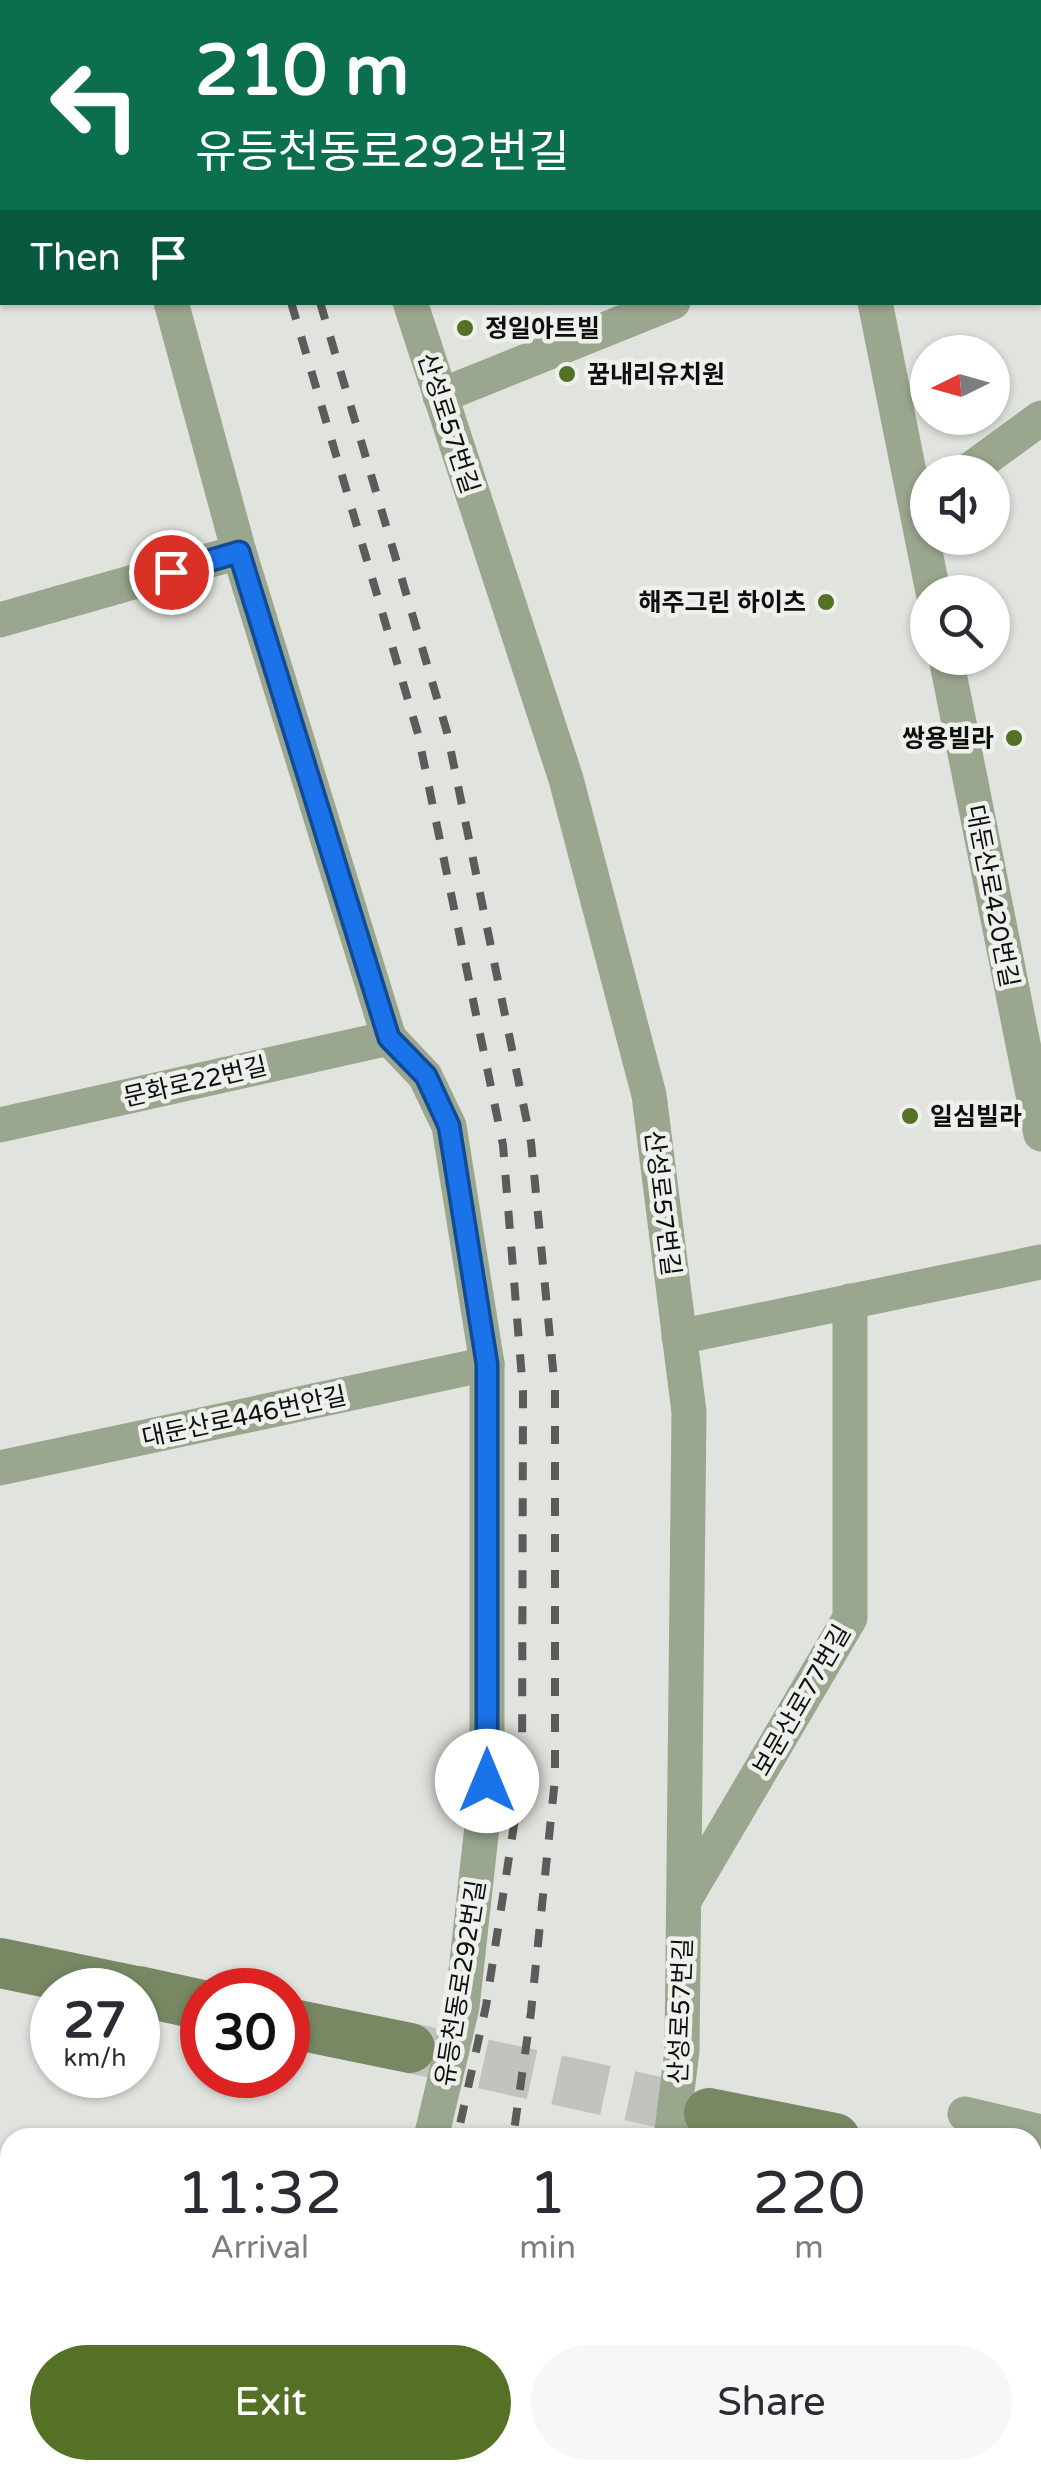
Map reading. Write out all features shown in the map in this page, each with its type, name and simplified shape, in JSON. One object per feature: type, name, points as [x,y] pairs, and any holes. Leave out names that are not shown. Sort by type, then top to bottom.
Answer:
[{"type":"main road","points":[[0,1963],[30,1969]]},
{"type":"main road","points":[[310,2027],[410,2048]]},
{"type":"main road","points":[[690,2125],[723,2128]]},
{"type":"street","name":"유등천동로292번길","points":[[172,305],[239,552],[389,1038],[426,1076],[449,1126],[487,1364],[487,1781],[462,2007],[433,2128]]},
{"type":"street","name":"산성로57번길","points":[[411,305],[566,779],[650,1095],[688,1412],[682,2052],[690,2125]]},
{"type":"street","points":[[440,396],[667,305]]},
{"type":"street","points":[[877,305],[910,455]]},
{"type":"street","points":[[990,455],[1041,418]]},
{"type":"street","points":[[0,620],[239,552]]},
{"type":"street","name":"대둔산로420번길","points":[[949,675],[1041,1134]]},
{"type":"street","name":"문화로22번길","points":[[0,1125],[389,1038]]},
{"type":"street","points":[[679,1337],[1041,1262]]},
{"type":"street","name":"보문산로77번길","points":[[684,1900],[850,1618],[850,1301]]},
{"type":"street","name":"대둔산로446번안길","points":[[0,1468],[487,1364]]},
{"type":"street","points":[[965,2114],[1024,2128]]},
{"type":"tunnel","points":[[410,2048],[709,2113]]},
{"type":"railway","points":[[292,305],[418,734],[503,1145],[523,1391],[522,1773],[486,2006],[459,2128]]},
{"type":"railway","points":[[321,305],[447,732],[531,1142],[555,1389],[555,1779],[531,2012],[514,2128]]},
{"type":"place","name":"정일아트빌","points":[[465,328]]},
{"type":"place","name":"꿈내리유치원","points":[[567,374]]},
{"type":"place","name":"해주그린 하이츠","points":[[826,602]]},
{"type":"place","name":"쌍용빌라","points":[[1014,738]]},
{"type":"place","name":"일심빌라","points":[[910,1116]]},
{"type":"route","points":[[171,572],[239,552],[389,1038],[426,1076],[449,1126],[487,1364],[487,1781]]}]
